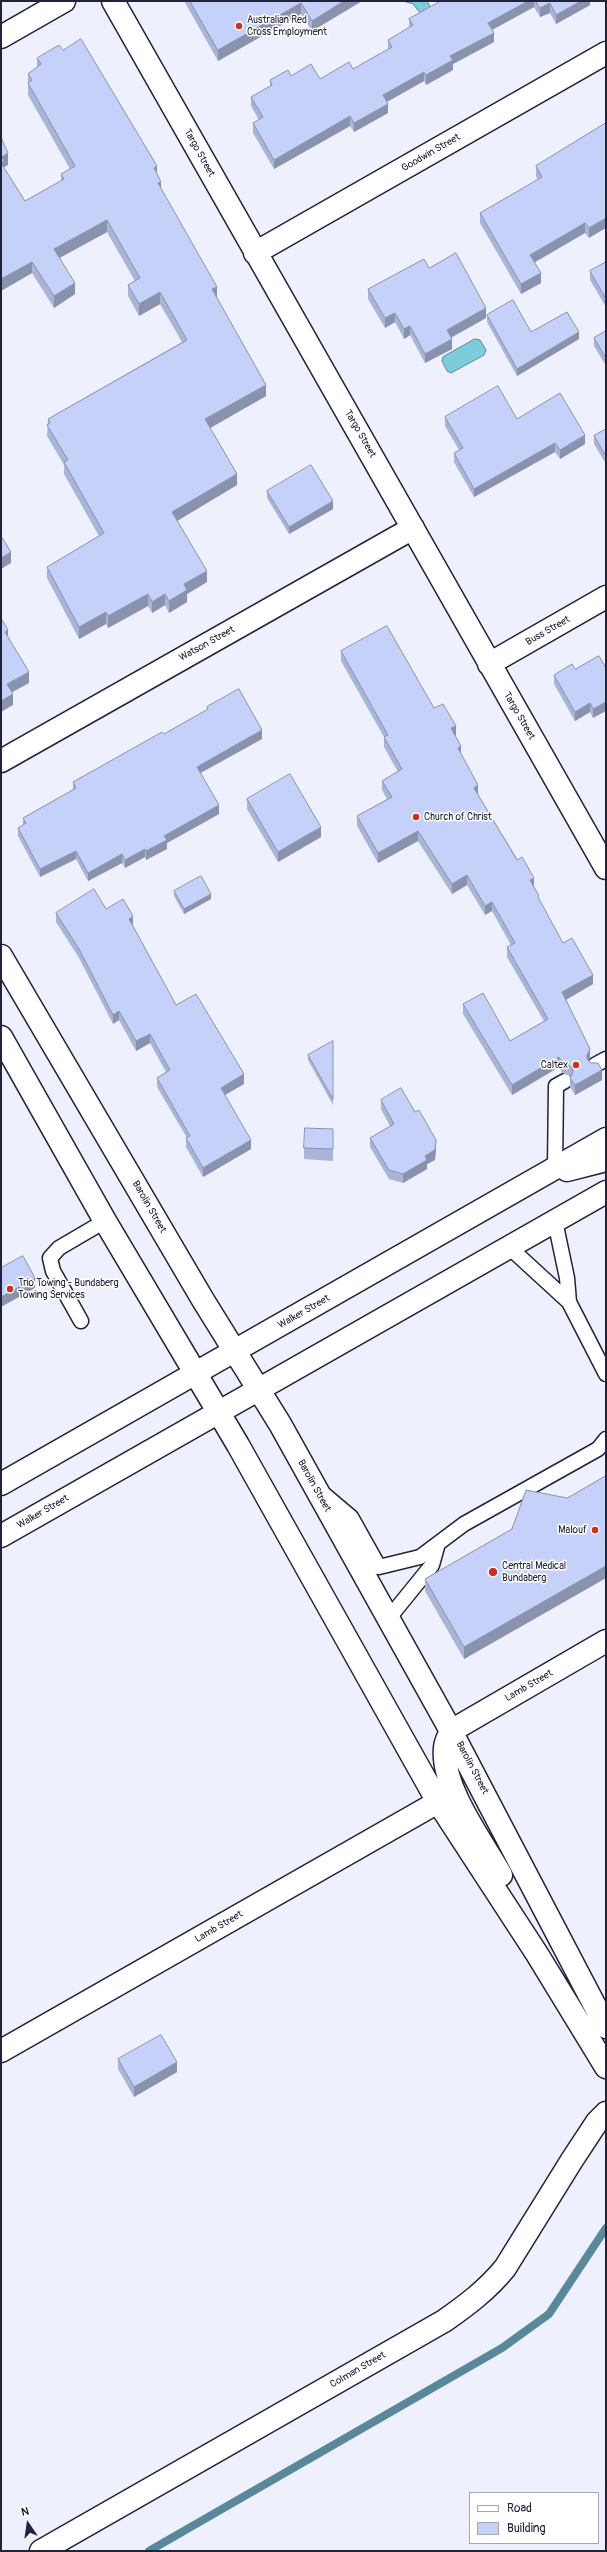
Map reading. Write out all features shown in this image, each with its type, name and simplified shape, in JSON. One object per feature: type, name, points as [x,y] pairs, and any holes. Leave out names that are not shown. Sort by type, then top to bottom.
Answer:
[{"type":"main road","points":[[1,37],[64,1]]},
{"type":"main road","name":"Targo Street","points":[[113,1],[606,868]]},
{"type":"main road","name":"Goodwin Street","points":[[255,252],[606,53]]},
{"type":"main road","name":"Watson Street","points":[[1,761],[414,528]]},
{"type":"main road","name":"Buss Street","points":[[489,664],[606,597]]},
{"type":"main road","name":"Barolin Street","points":[[1,956],[259,1389],[389,1618],[451,1731],[606,2026]]},
{"type":"main road","points":[[1,1037],[105,1221],[218,1411],[438,1802],[516,1921],[606,2067]]},
{"type":"main road","name":"Walker Street","points":[[1,1484],[606,1139]]},
{"type":"main road","points":[[536,1178],[606,1160]]},
{"type":"main road","name":"Walker Street","points":[[1,1536],[218,1411],[606,1192]]},
{"type":"main road","name":"Lamb Street","points":[[451,1731],[606,1642]]},
{"type":"main road","points":[[451,1731],[445,1747],[446,1767],[455,1794],[506,1883],[516,1921]]},
{"type":"main road","name":"Lamb Street","points":[[1,2051],[438,1802]]},
{"type":"main road","name":"Colman Street","points":[[41,2551],[444,2321],[469,2304],[492,2284],[505,2268],[572,2160],[597,2122],[606,2113]]},
{"type":"lane","points":[[555,1168],[556,1086],[565,1081]]},
{"type":"lane","points":[[81,1321],[50,1265],[50,1258],[58,1248],[105,1221]]},
{"type":"lane","points":[[555,1221],[567,1278],[569,1302]]},
{"type":"lane","points":[[509,1247],[569,1302],[606,1374]]},
{"type":"lane","points":[[312,1484],[351,1517],[379,1567],[420,1557],[437,1547],[464,1524],[598,1449],[606,1439]]},
{"type":"lane","points":[[389,1618],[432,1565],[437,1547]]},
{"type":"water","points":[[403,1],[427,1],[431,8],[421,14],[413,4]]},
{"type":"water","points":[[475,339],[480,340],[486,350],[484,355],[451,373],[447,371],[442,361],[443,357]]},
{"type":"building","name":"Australian Red Cross Employment","points":[[190,1],[344,1],[312,21],[301,3],[218,50]]},
{"type":"building","points":[[441,1],[528,1],[488,23],[494,33],[450,56],[453,60],[426,75],[424,72],[383,95],[388,104],[354,123],[350,116],[274,160],[253,123],[263,117],[251,97],[272,85],[270,80],[288,70],[291,76],[311,64],[320,79],[349,62],[353,69],[392,47],[388,40],[413,25],[409,19]]},
{"type":"building","points":[[536,1],[581,1],[556,15],[550,3],[540,8]]},
{"type":"building","points":[[81,39],[157,166],[154,168],[161,182],[158,183],[217,287],[212,289],[266,385],[205,419],[237,474],[172,512],[207,571],[184,584],[187,590],[169,601],[165,594],[152,602],[148,594],[108,616],[106,612],[79,627],[47,567],[104,533],[64,462],[68,460],[47,425],[50,423],[48,419],[187,340],[160,292],[139,304],[128,285],[140,278],[107,220],[54,249],[75,283],[54,296],[32,262],[1,279],[1,163],[25,201],[64,179],[61,174],[75,166],[28,83],[32,80],[28,74],[41,64],[37,58],[59,45],[63,50]]},
{"type":"building","points":[[606,123],[606,218],[589,228],[585,223],[530,255],[541,273],[521,284],[480,213],[542,177],[536,166]]},
{"type":"building","points":[[1,137],[8,153],[2,157],[4,161],[1,163]]},
{"type":"building","points":[[456,253],[486,308],[447,330],[452,339],[425,354],[410,326],[404,329],[395,313],[385,318],[368,289],[424,259],[429,268]]},
{"type":"building","points":[[606,262],[606,299],[590,271]]},
{"type":"building","points":[[513,300],[531,332],[567,312],[579,332],[517,369],[487,315]]},
{"type":"building","points":[[606,331],[606,358],[594,338]]},
{"type":"building","points":[[498,386],[517,419],[560,393],[585,435],[560,450],[555,443],[474,489],[454,453],[463,448],[445,417]]},
{"type":"building","points":[[606,429],[606,456],[594,436]]},
{"type":"building","points":[[311,465],[333,501],[289,527],[267,491]]},
{"type":"building","points":[[1,536],[11,552],[1,558]]},
{"type":"building","points":[[1,618],[8,630],[5,632],[29,672],[7,684],[13,694],[1,701]]},
{"type":"building","points":[[387,626],[434,708],[443,704],[456,726],[451,728],[461,746],[458,748],[478,785],[474,788],[517,860],[522,857],[534,878],[530,880],[539,896],[538,897],[563,943],[572,938],[593,975],[562,992],[590,1049],[587,1059],[591,1063],[598,1063],[602,1070],[575,1085],[570,1078],[573,1072],[572,1067],[562,1063],[559,1057],[512,1085],[463,1004],[483,993],[510,1041],[548,1019],[507,947],[515,943],[492,902],[485,906],[467,875],[452,884],[418,831],[378,853],[357,816],[392,797],[382,781],[402,769],[384,737],[388,735],[341,651]]},
{"type":"building","points":[[599,656],[606,668],[606,702],[593,709],[590,703],[575,712],[554,675],[572,664],[575,669]]},
{"type":"building","points":[[239,689],[262,730],[197,767],[219,805],[164,836],[167,840],[146,851],[145,849],[125,860],[122,854],[88,873],[76,851],[40,869],[18,828],[26,823],[23,818],[76,788],[73,782],[162,732],[164,734],[208,709],[207,707]]},
{"type":"building","points":[[290,774],[321,827],[278,852],[247,799]]},
{"type":"building","points":[[201,876],[211,894],[184,909],[174,891]]},
{"type":"building","points":[[94,889],[106,909],[123,899],[133,916],[129,919],[176,1005],[196,994],[244,1074],[221,1088],[251,1140],[203,1168],[186,1138],[190,1136],[157,1078],[170,1070],[150,1034],[136,1041],[119,1011],[113,1015],[79,949],[56,913]]},
{"type":"building","points":[[333,1041],[333,1099],[308,1055]]},
{"type":"building","points":[[401,1088],[415,1112],[419,1110],[436,1140],[435,1150],[425,1156],[427,1160],[403,1174],[389,1170],[370,1138],[394,1124],[381,1100]]},
{"type":"building","points":[[305,1128],[333,1129],[333,1149],[304,1148]]},
{"type":"building","points":[[23,1256],[35,1278],[1,1297],[1,1268]]},
{"type":"building","points":[[606,1476],[606,1566],[464,1647],[425,1579],[512,1529],[526,1490],[567,1498]]},
{"type":"building","points":[[161,2035],[177,2062],[134,2087],[118,2059]]},
{"type":"waterway","points":[[149,2551],[502,2348],[549,2314],[606,2228]]},
{"type":"place","name":"Australian Red Cross Employment","points":[[239,26]]},
{"type":"place","name":"Church of Christ","points":[[416,817]]},
{"type":"place","name":"Caltex","points":[[576,1065]]},
{"type":"place","name":"Trio Towing - Bundaberg Towing Services","points":[[10,1289]]},
{"type":"place","name":"Malouf","points":[[595,1530]]},
{"type":"place","name":"Central Medical Bundaberg","points":[[493,1572]]}]
